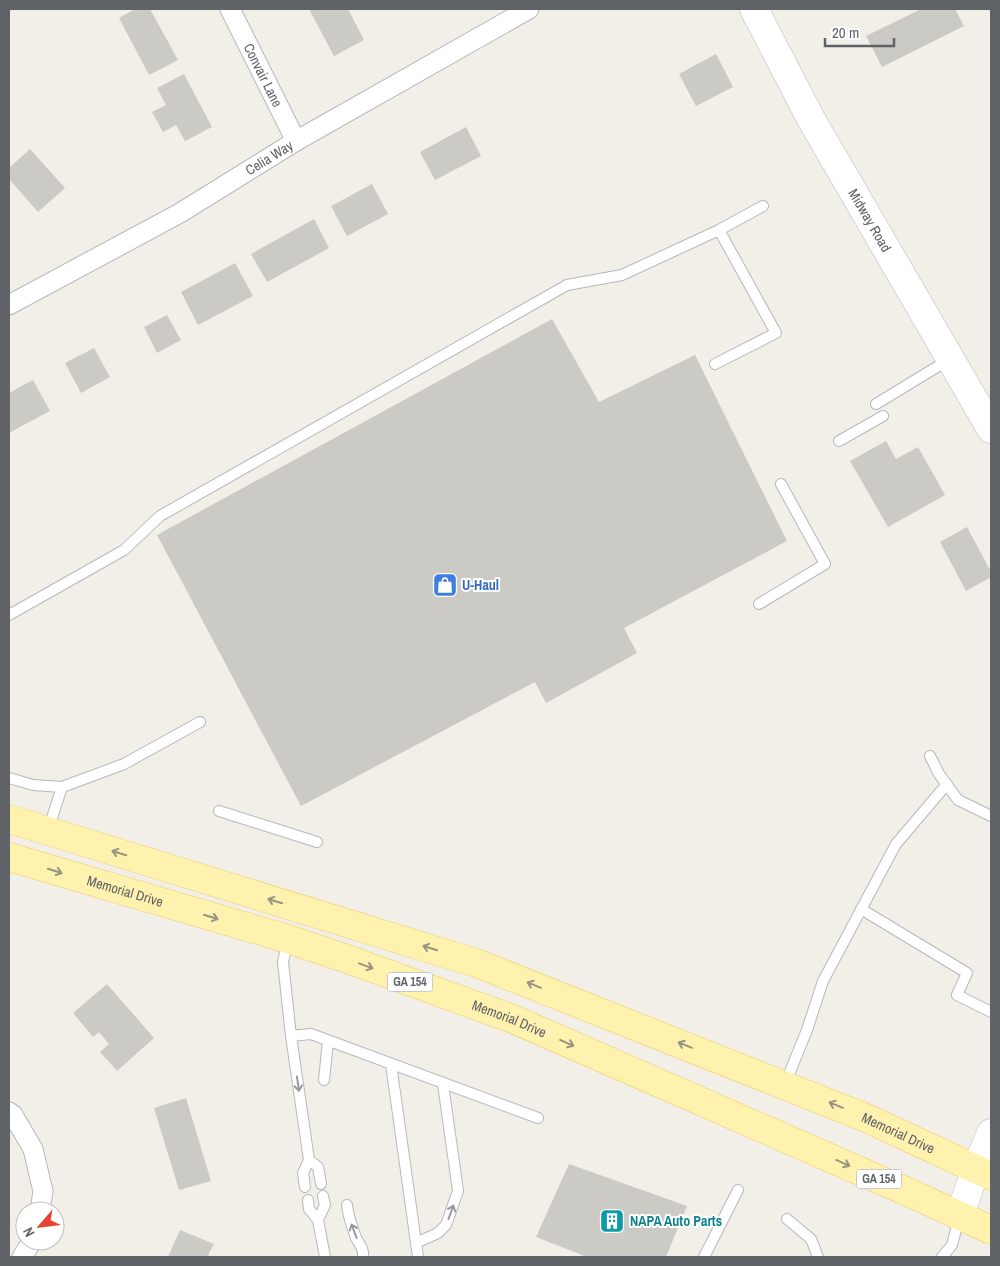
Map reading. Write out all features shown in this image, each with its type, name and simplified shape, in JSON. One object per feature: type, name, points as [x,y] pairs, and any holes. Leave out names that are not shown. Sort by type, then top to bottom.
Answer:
[{"type":"main road","name":"Memorial Drive","points":[[9,819],[476,963],[864,1117],[984,1173]]},
{"type":"main road","name":"Memorial Drive","points":[[9,857],[350,960],[513,1020],[960,1214],[991,1230]]},
{"type":"street","name":"Convair Lane","points":[[230,9],[296,141]]},
{"type":"street","name":"Celia Way","points":[[9,305],[180,213],[296,141],[530,9]]},
{"type":"street","name":"Midway Road","points":[[754,9],[811,119],[991,429]]},
{"type":"street","points":[[9,1112],[13,1115],[33,1149],[43,1190],[41,1201]]},
{"type":"street","points":[[960,1214],[984,1173],[991,1133]]},
{"type":"lane","points":[[9,615],[124,550],[160,516],[567,285],[622,275],[718,230],[763,206]]},
{"type":"lane","points":[[716,364],[776,333],[718,230]]},
{"type":"lane","points":[[876,404],[950,359]]},
{"type":"lane","points":[[839,441],[883,416]]},
{"type":"lane","points":[[759,604],[825,564],[781,484]]},
{"type":"lane","points":[[9,778],[33,785],[62,787],[124,764],[200,722]]},
{"type":"lane","points":[[930,756],[958,800],[991,816]]},
{"type":"lane","points":[[784,1085],[807,1030],[823,981],[896,844],[947,784]]},
{"type":"lane","points":[[48,831],[62,787]]},
{"type":"lane","points":[[219,810],[317,842]]},
{"type":"lane","points":[[861,909],[967,973],[957,995],[991,1012]]},
{"type":"lane","points":[[288,940],[283,962],[291,1036],[309,1160],[303,1173],[305,1187]]},
{"type":"lane","points":[[291,1036],[311,1034],[538,1118]]},
{"type":"lane","points":[[324,1080],[328,1041]]},
{"type":"lane","points":[[391,1064],[418,1257]]},
{"type":"lane","points":[[416,1243],[438,1233],[446,1225],[458,1191],[443,1084]]},
{"type":"lane","points":[[309,1160],[318,1167],[321,1184]]},
{"type":"lane","points":[[704,1257],[738,1190]]},
{"type":"lane","points":[[318,1220],[325,1205],[324,1196]]},
{"type":"lane","points":[[308,1200],[309,1209],[318,1220],[325,1257]]},
{"type":"lane","points":[[347,1204],[356,1236],[364,1252],[363,1257]]},
{"type":"lane","points":[[942,1257],[952,1245],[960,1214]]},
{"type":"lane","points":[[786,1219],[811,1239],[818,1257]]},
{"type":"building","points":[[135,9],[150,9],[178,60],[149,75],[119,18]]},
{"type":"building","points":[[309,9],[348,9],[364,40],[334,56]]},
{"type":"building","points":[[921,9],[955,9],[964,26],[882,67],[866,36]]},
{"type":"building","points":[[716,54],[733,87],[696,106],[679,74]]},
{"type":"building","points":[[184,74],[212,127],[185,141],[176,125],[163,132],[152,112],[166,105],[157,88]]},
{"type":"building","points":[[466,127],[481,156],[435,180],[420,152]]},
{"type":"building","points":[[30,149],[65,188],[38,212],[9,179],[9,168]]},
{"type":"building","points":[[372,184],[388,214],[347,236],[331,206]]},
{"type":"building","points":[[314,219],[329,248],[267,282],[251,254]]},
{"type":"building","points":[[235,263],[253,296],[198,325],[181,292]]},
{"type":"building","points":[[167,315],[181,340],[157,353],[144,327]]},
{"type":"building","name":"U-Haul","points":[[552,319],[599,402],[695,355],[787,541],[624,628],[637,653],[546,703],[535,682],[301,806],[157,535]]},
{"type":"building","points":[[94,348],[110,377],[81,393],[65,363]]},
{"type":"building","points":[[33,380],[50,411],[9,433],[9,393]]},
{"type":"building","points":[[886,441],[896,459],[918,447],[945,495],[888,527],[850,461]]},
{"type":"building","points":[[967,527],[991,572],[991,577],[966,591],[940,542]]},
{"type":"building","points":[[107,984],[154,1038],[117,1071],[100,1052],[109,1044],[99,1032],[93,1037],[73,1013]]},
{"type":"building","points":[[186,1098],[211,1181],[179,1190],[154,1108]]},
{"type":"building","name":"NAPA Auto Parts","points":[[569,1164],[687,1206],[666,1257],[587,1257],[536,1237]]},
{"type":"building","points":[[180,1230],[214,1244],[208,1255],[212,1257],[168,1257]]},
{"type":"place","name":"U-Haul","points":[[445,585]]},
{"type":"place","name":"NAPA Auto Parts","points":[[612,1221]]}]
